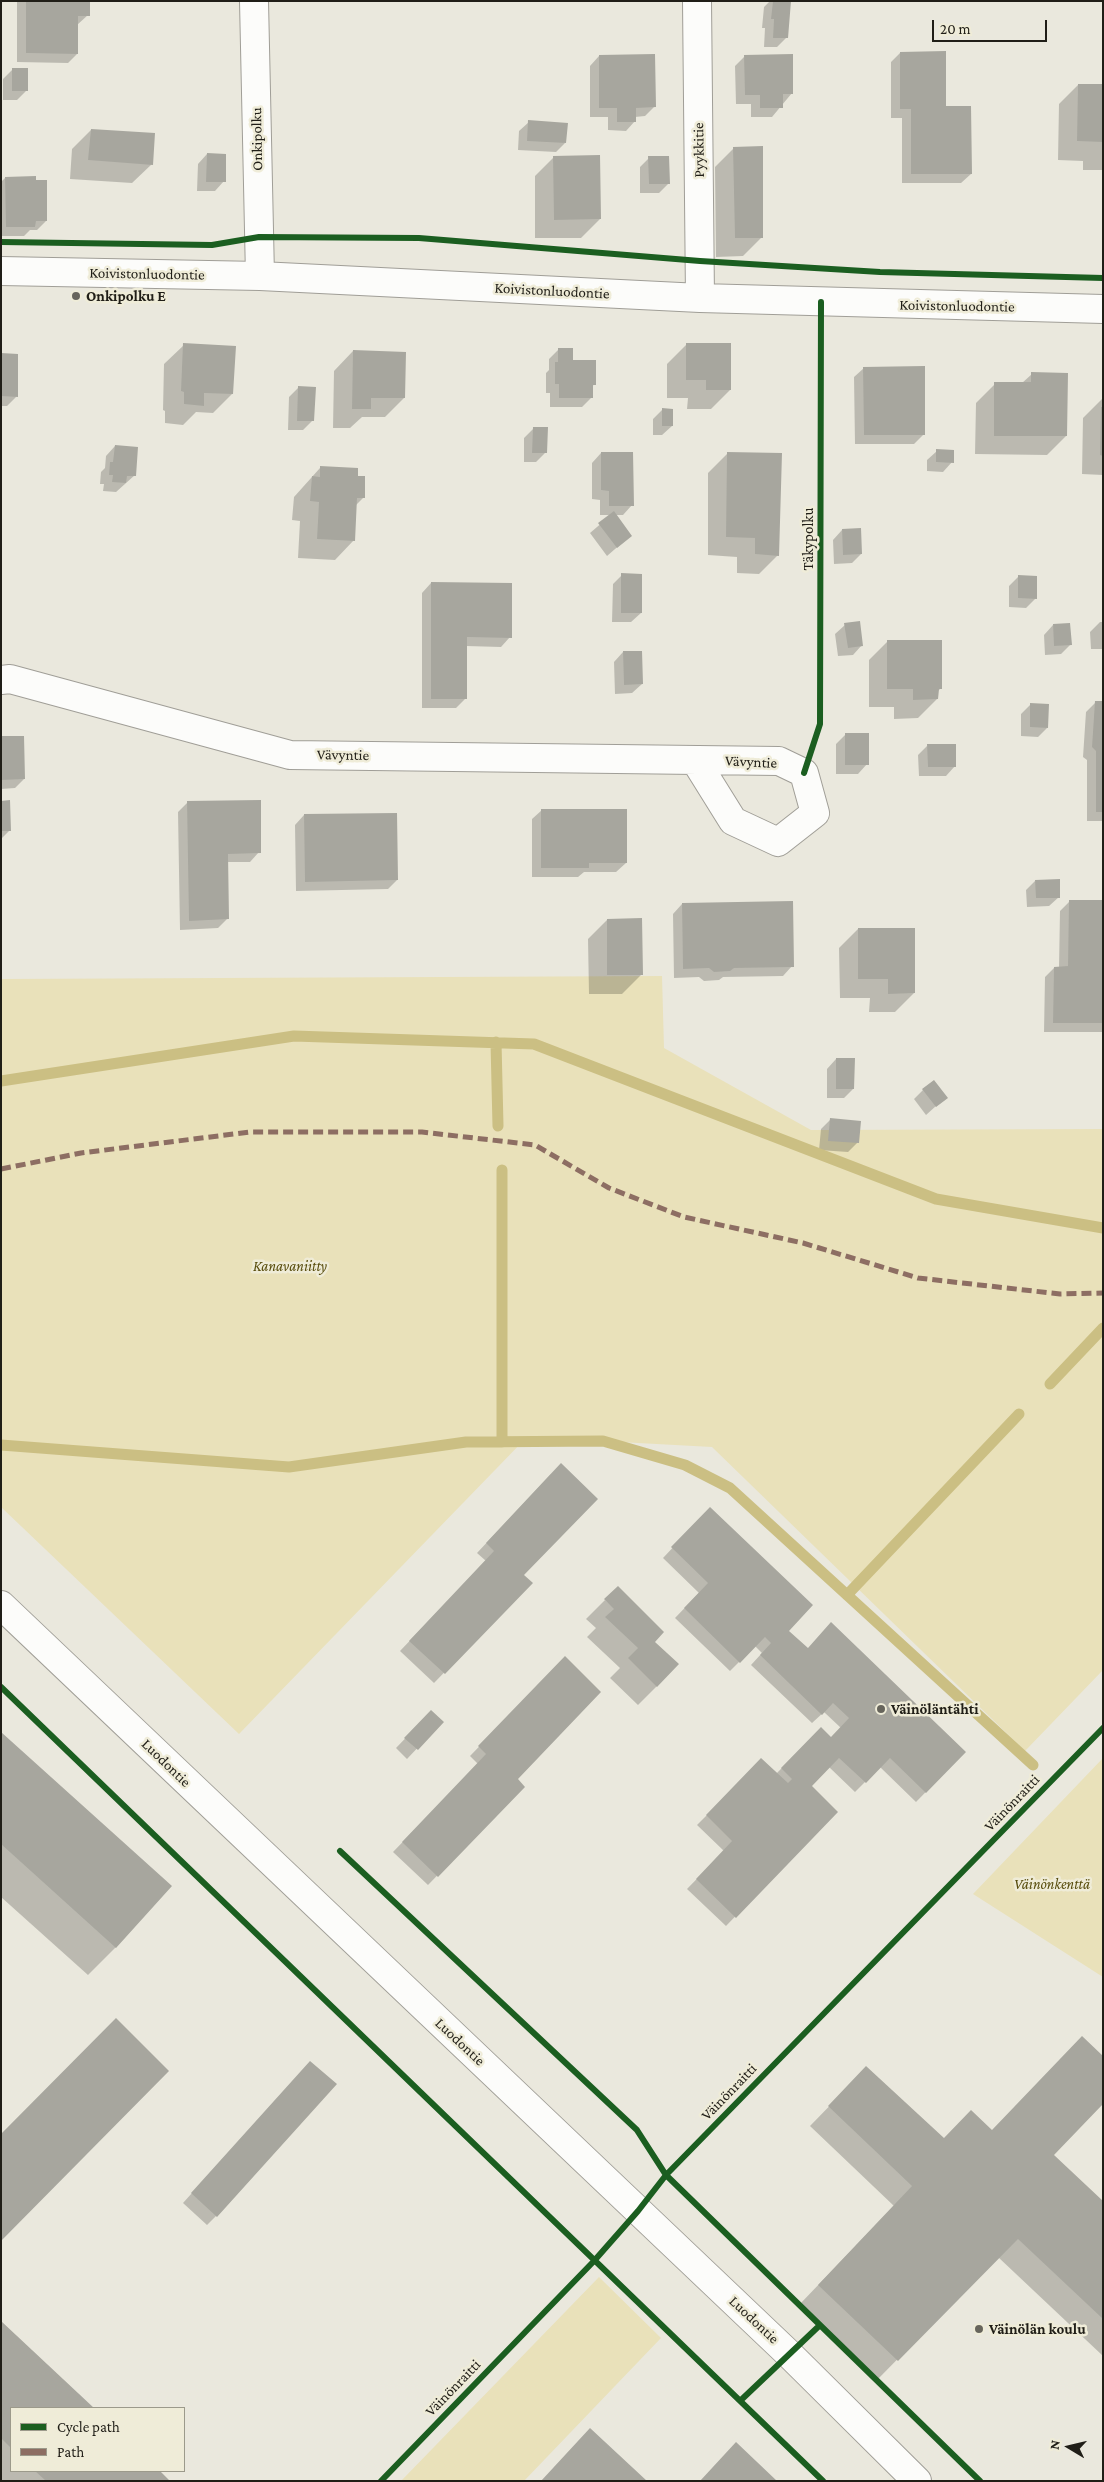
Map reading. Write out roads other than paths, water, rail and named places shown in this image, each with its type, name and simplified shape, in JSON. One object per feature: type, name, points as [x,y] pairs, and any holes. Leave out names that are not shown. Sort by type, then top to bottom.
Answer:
[{"type":"street","name":"Onkipolku","points":[[254,1],[260,276]]},
{"type":"street","name":"Pyykkitie","points":[[697,1],[700,298]]},
{"type":"street","name":"Koivistonluodontie","points":[[1,270],[260,276],[700,298],[1103,309]]},
{"type":"street","name":"Vävyntie","points":[[1,680],[10,680],[290,755],[696,760]]},
{"type":"street","name":"Luodontie","points":[[1,1605],[790,2355],[917,2481]]},
{"type":"waterway","points":[[1,1081],[294,1036],[534,1044],[936,1199],[1103,1228]]},
{"type":"waterway","points":[[496,1042],[498,1126]]},
{"type":"waterway","points":[[502,1170],[502,1442]]},
{"type":"waterway","points":[[1050,1384],[1103,1328]]},
{"type":"waterway","points":[[847,1595],[1019,1414]]},
{"type":"waterway","points":[[1,1445],[289,1467],[466,1442],[603,1441],[685,1465],[730,1488],[1033,1765]]},
{"type":"place","name":"Onkipolku E","points":[[76,296]]},
{"type":"place","name":"Väinöläntähti","points":[[881,1709]]},
{"type":"place","name":"Väinölän koulu","points":[[979,2329]]},
{"type":"park label","name":"Kanavaniitty","points":[[290,1266]]},
{"type":"park label","name":"Väinönkenttä","points":[[1052,1884]]}]
